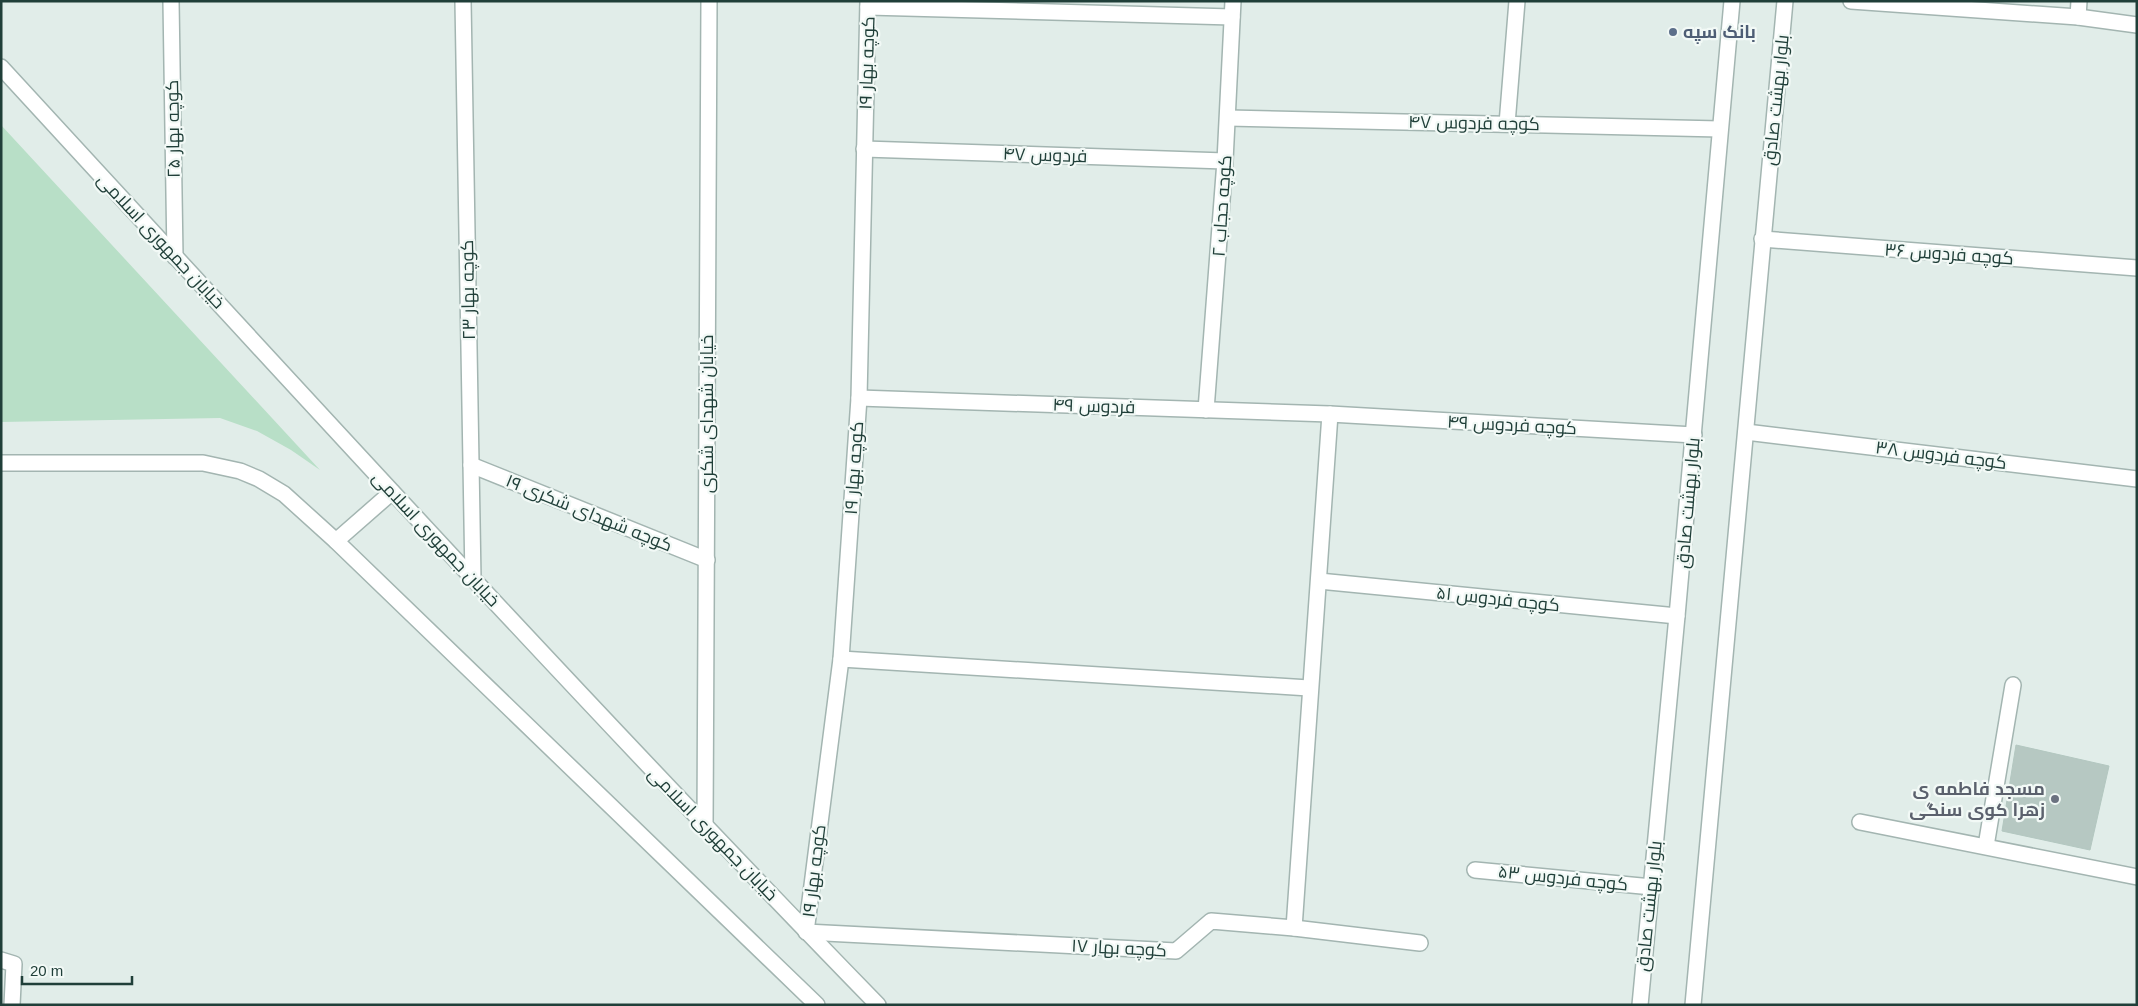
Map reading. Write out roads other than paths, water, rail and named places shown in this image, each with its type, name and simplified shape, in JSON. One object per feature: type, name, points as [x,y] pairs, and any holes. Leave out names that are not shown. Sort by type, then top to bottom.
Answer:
[{"type":"street","name":"کوچه بهار ۲۵","points":[[171,1],[175,256]]},
{"type":"street","name":"کوچه بهار ۲۳","points":[[464,1],[473,578]]},
{"type":"street","name":"خیابان شهدای شکری","points":[[705,827],[710,1]]},
{"type":"street","name":"کوچه حجاب ۲","points":[[1206,410],[1228,118],[1232,1]]},
{"type":"street","points":[[1507,124],[1517,1]]},
{"type":"street","name":"بلوار بهشت صادق","points":[[1640,1005],[1694,435],[1732,1]]},
{"type":"street","name":"بلوار بهشت صادق","points":[[1693,1005],[1785,1]]},
{"type":"street","points":[[1851,1],[2078,18],[2137,25]]},
{"type":"street","points":[[2078,18],[2079,1]]},
{"type":"street","points":[[868,4],[1232,17]]},
{"type":"street","name":"کوچه بهار ۱۹","points":[[806,932],[841,659],[859,398],[868,4]]},
{"type":"street","name":"خیابان جمهوری اسلامی","points":[[1,67],[392,492],[705,827],[878,1005]]},
{"type":"street","name":"کوچه فردوس ۴۷","points":[[1228,118],[1720,129]]},
{"type":"street","name":"فردوس ۴۷","points":[[864,149],[1225,160]]},
{"type":"street","name":"کوچه فردوس ۳۶","points":[[1762,239],[2137,268]]},
{"type":"street","name":"فردوس ۴۹","points":[[859,398],[1330,414]]},
{"type":"street","points":[[1294,928],[1330,414]]},
{"type":"street","name":"کوچه فردوس ۴۹","points":[[1330,414],[1694,435]]},
{"type":"street","name":"کوچه فردوس ۳۸","points":[[1746,432],[2137,479]]},
{"type":"street","points":[[1,463],[203,463],[240,471],[259,479],[284,494],[817,1005]]},
{"type":"street","name":"کوچه شهدای شکری ۱۹","points":[[471,465],[707,560]]},
{"type":"street","points":[[336,542],[392,492]]},
{"type":"street","name":"کوچه فردوس ۵۱","points":[[1319,581],[1677,616]]},
{"type":"street","points":[[841,659],[1310,688]]},
{"type":"street","points":[[1986,846],[2013,685]]},
{"type":"street","points":[[1860,822],[2137,876]]},
{"type":"street","name":"کوچه فردوس ۵۳","points":[[1475,870],[1652,887]]},
{"type":"street","name":"کوچه بهار ۱۷","points":[[806,932],[1176,951],[1211,921],[1294,928],[1420,943]]},
{"type":"street","points":[[1,960],[14,964],[12,1005]]},
{"type":"place","name":"بانک سپه","points":[[1673,32]]},
{"type":"place","name":"مسجد فاطمه ی زهرا کوی سنگی","points":[[2055,799]]}]
